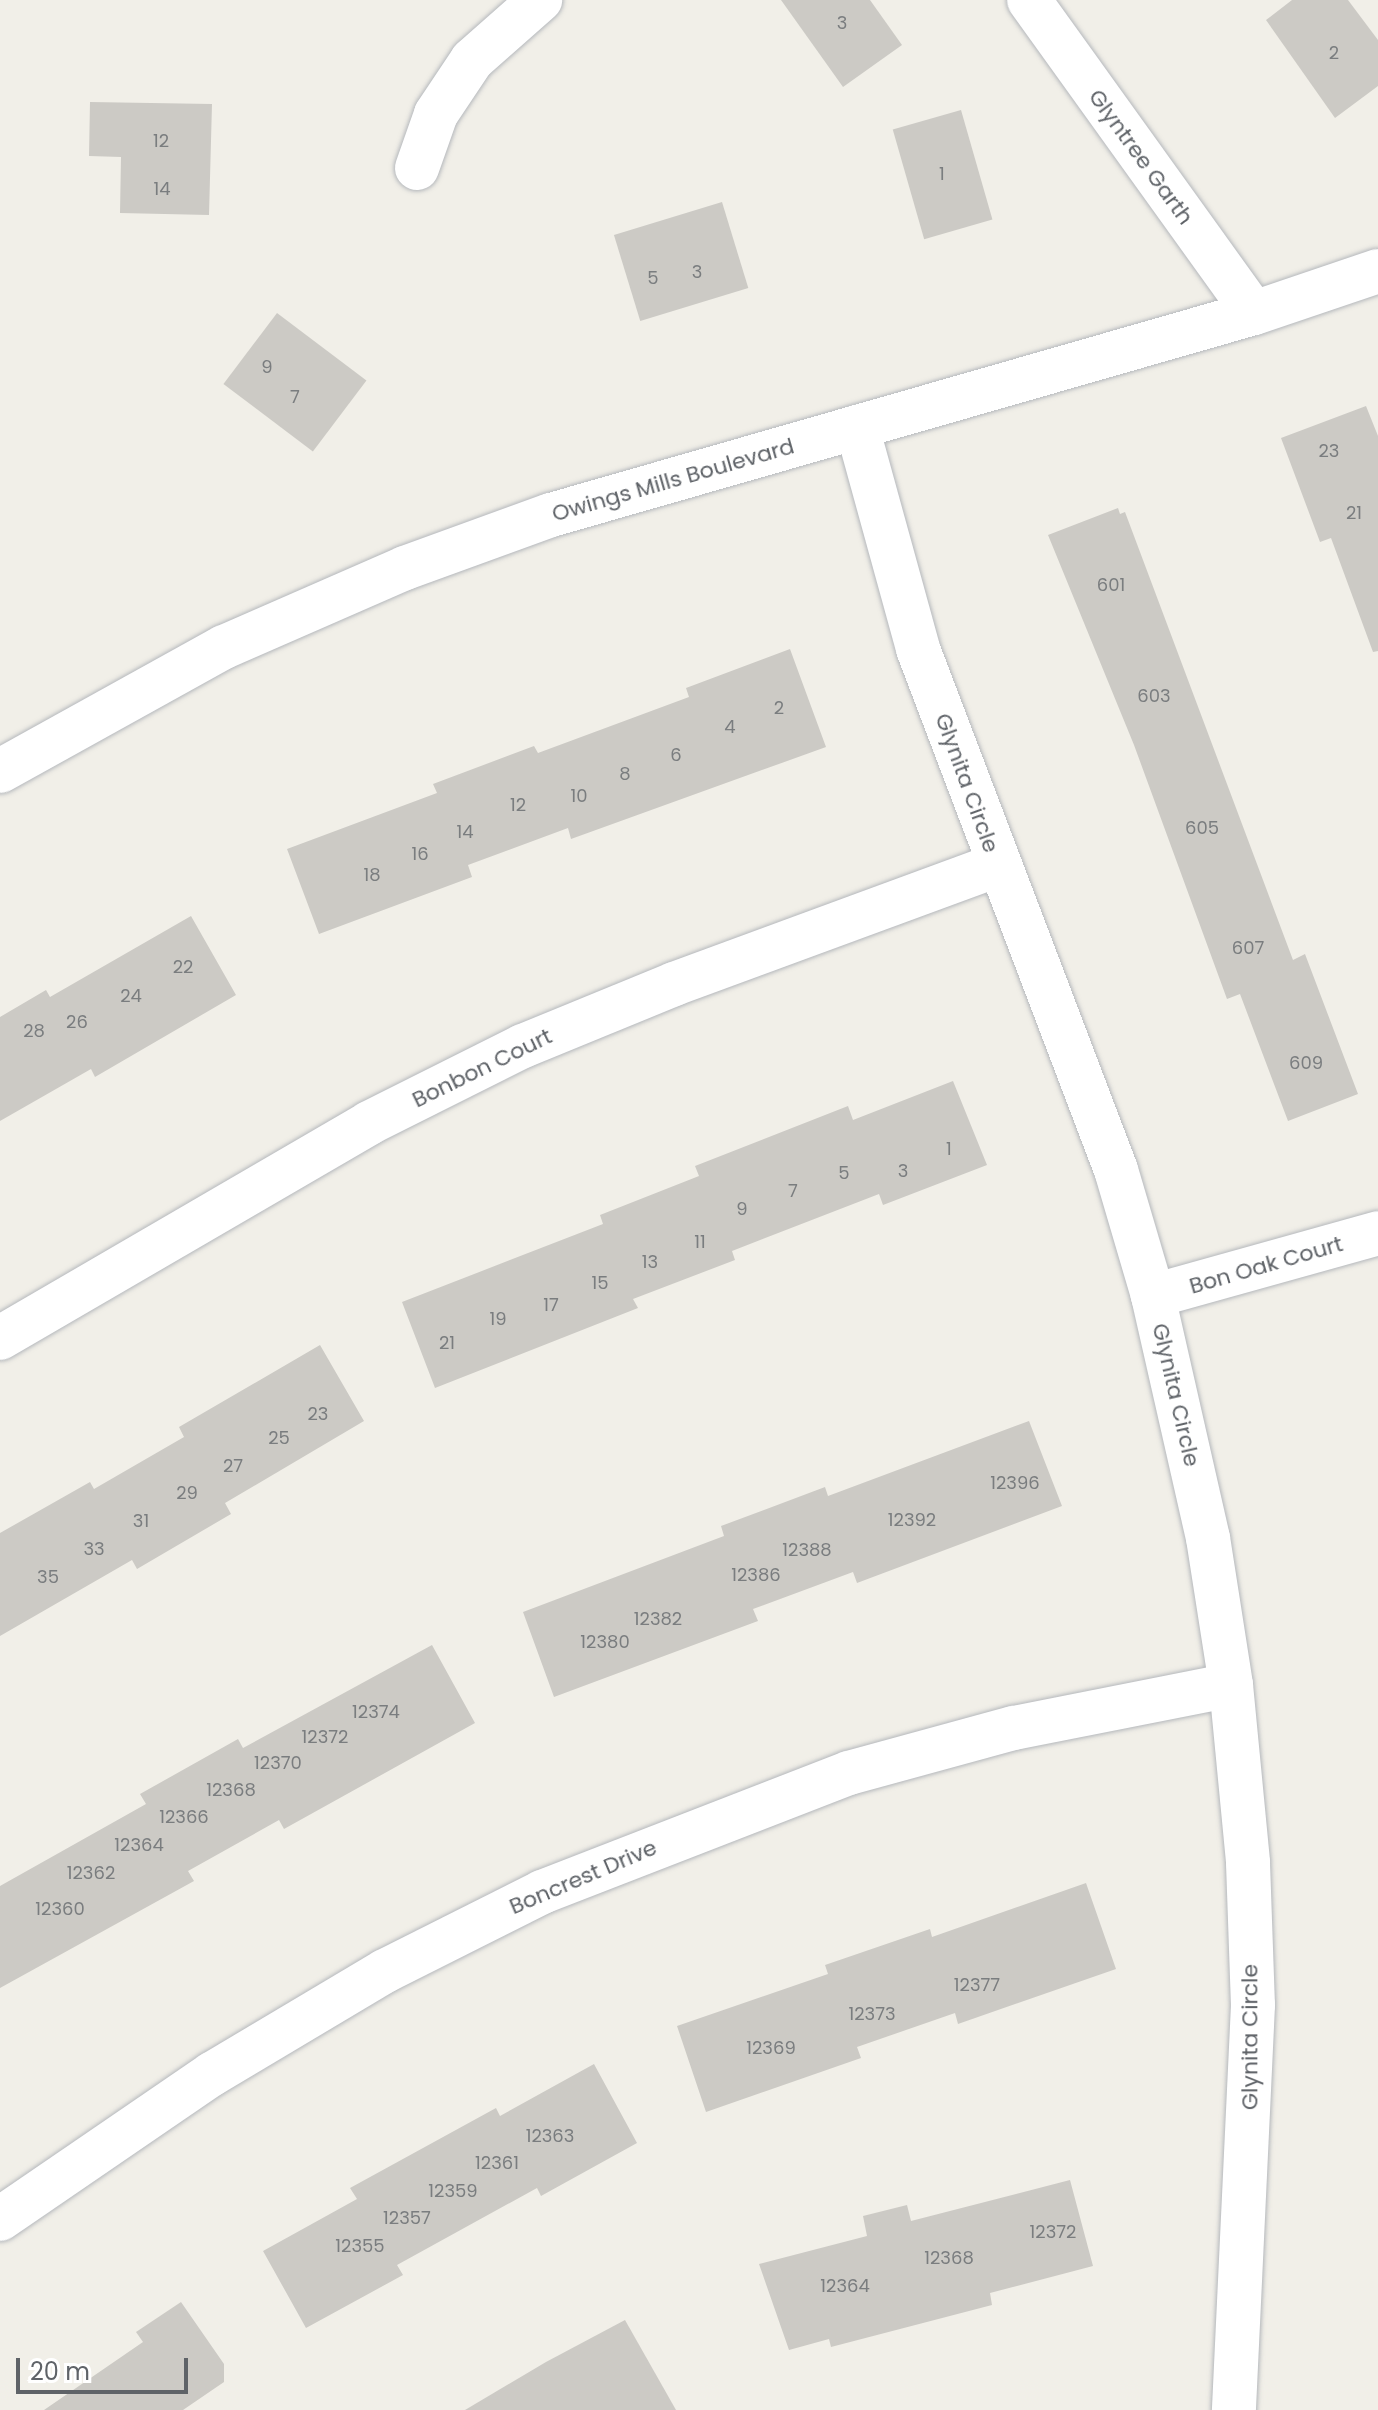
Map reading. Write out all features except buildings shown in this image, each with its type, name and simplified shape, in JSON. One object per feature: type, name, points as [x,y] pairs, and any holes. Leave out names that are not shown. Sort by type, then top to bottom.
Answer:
[{"type":"street","points":[[417,168],[436,114],[472,60],[540,0]]},
{"type":"street","name":"Glyntree Garth","points":[[1029,0],[1254,313]]},
{"type":"street","name":"Owings Mills Boulevard","points":[[0,771],[224,647],[405,568],[551,515],[1254,313],[1378,271]]},
{"type":"street","name":"Glynita Circle","points":[[857,427],[918,649],[997,865],[1064,1024],[1116,1170],[1153,1296],[1208,1538],[1231,1685],[1248,1863],[1253,2005],[1234,2410]]},
{"type":"street","name":"Bonbon Court","points":[[0,1338],[369,1123],[523,1046],[674,984],[997,865]]},
{"type":"street","name":"Bon Oak Court","points":[[1153,1296],[1378,1233]]},
{"type":"street","name":"Boncrest Drive","points":[[0,2219],[226,2066],[385,1971],[542,1892],[849,1773],[1014,1728],[1231,1685]]}]
